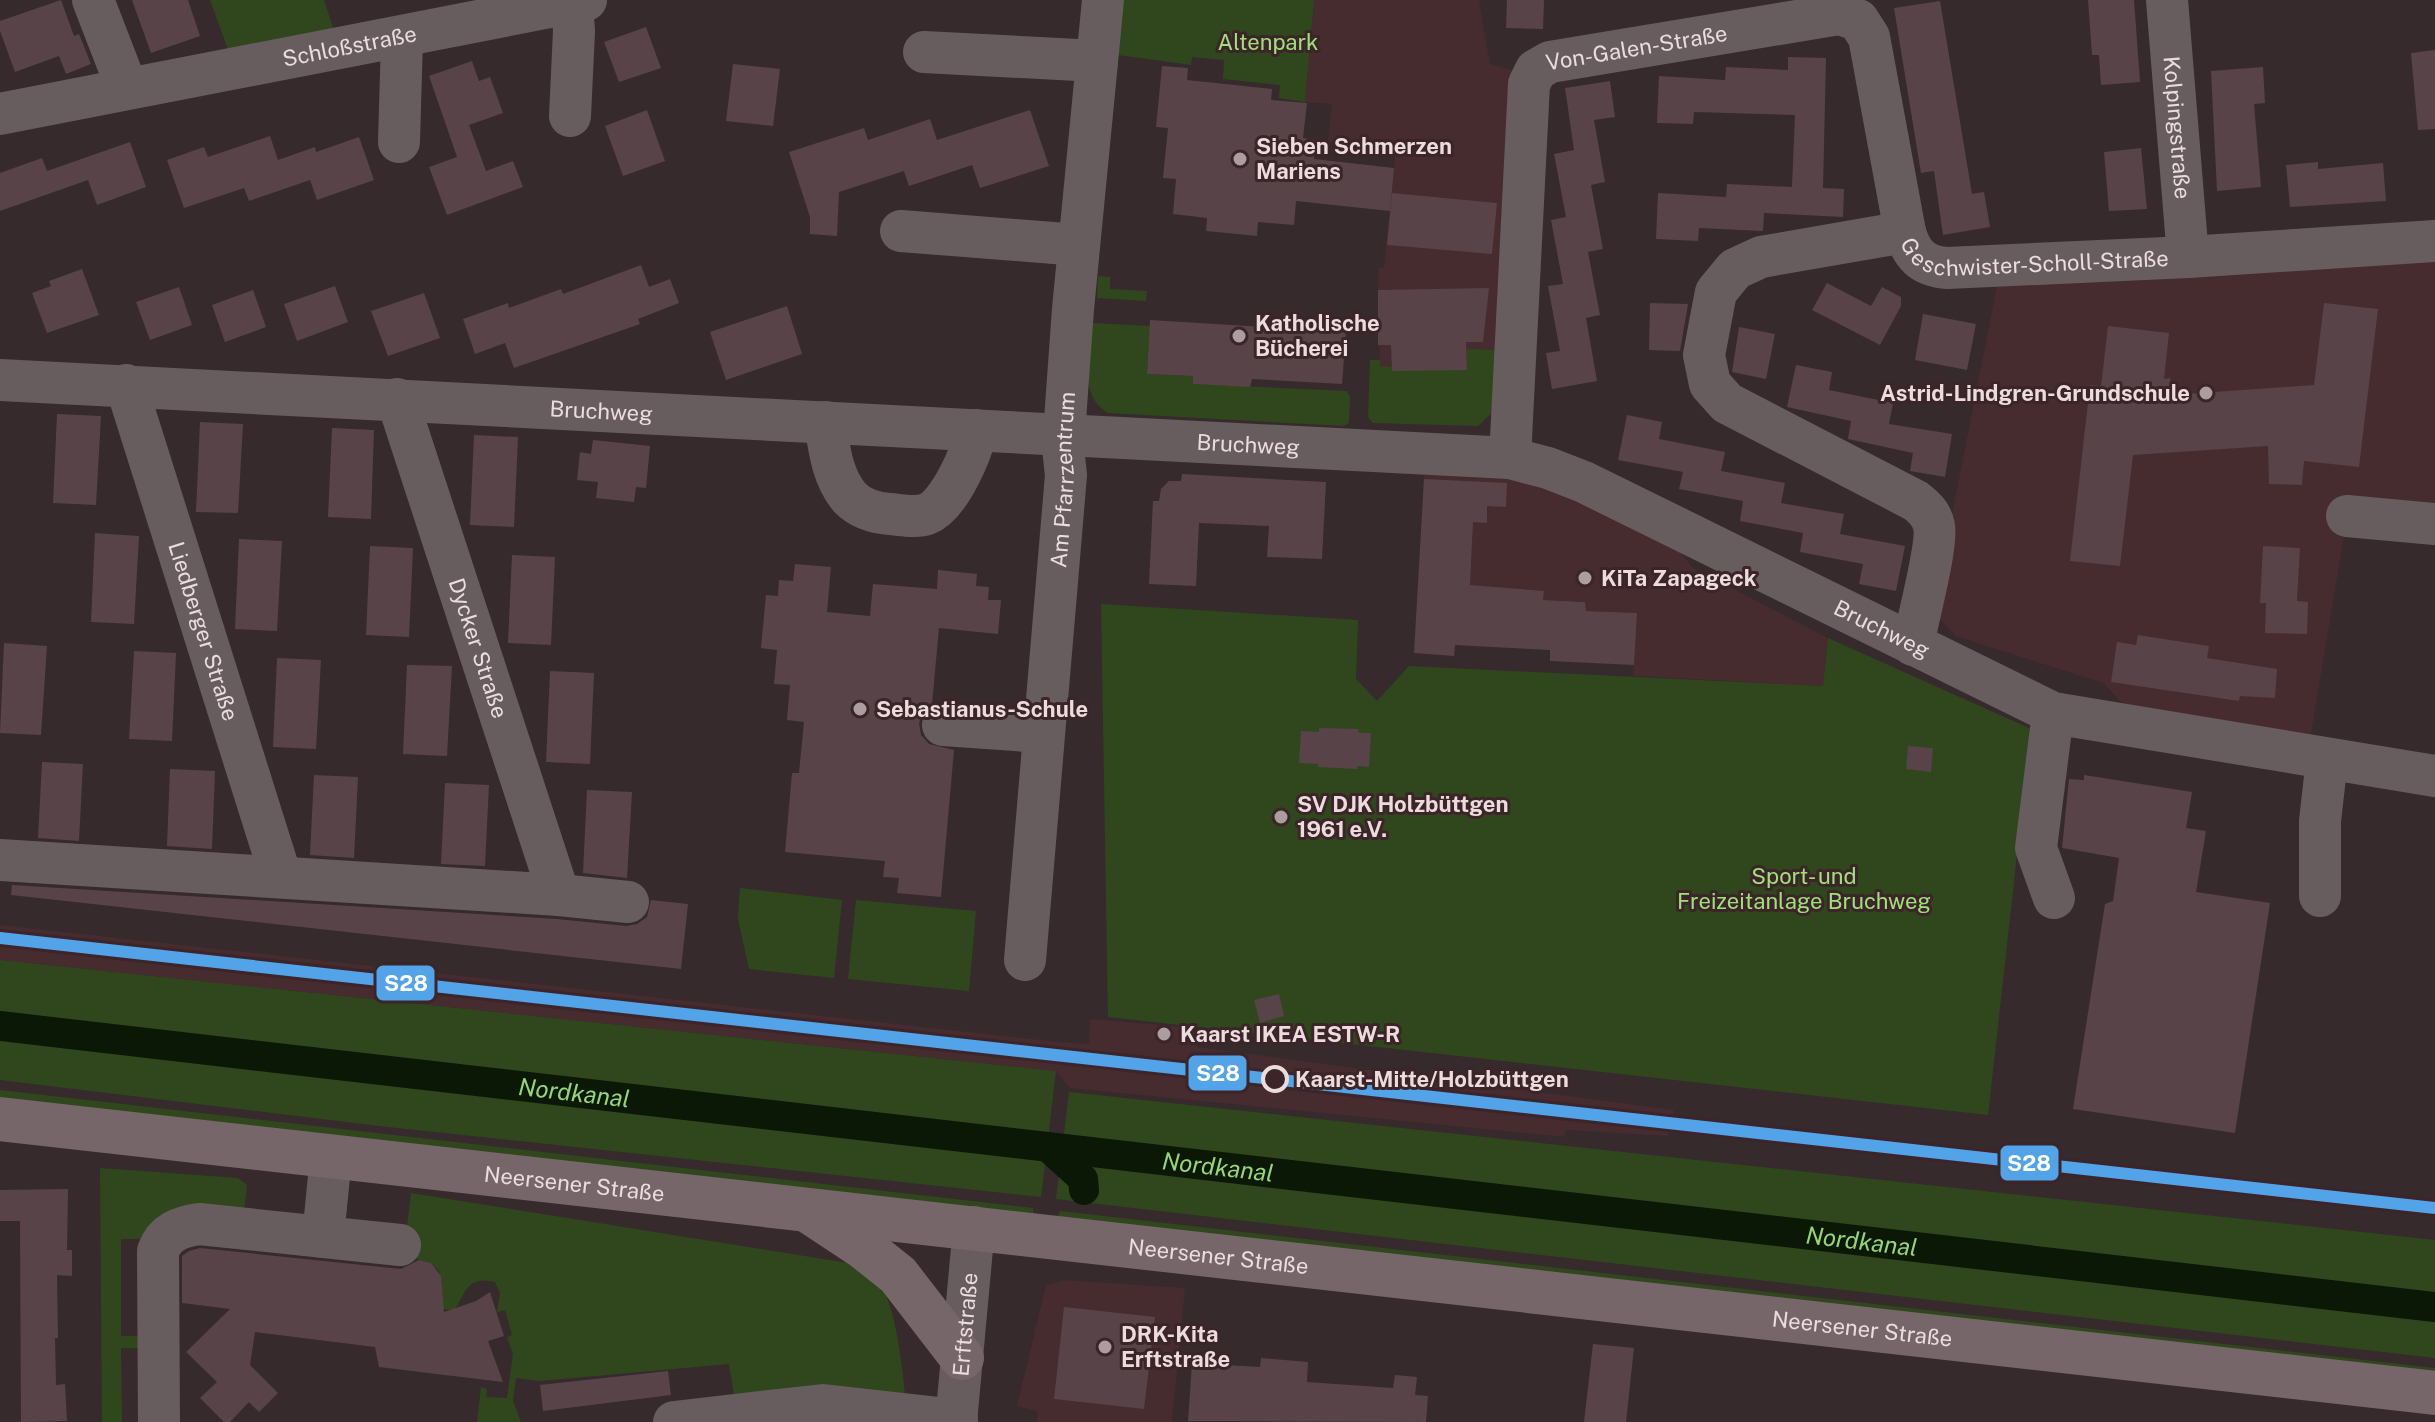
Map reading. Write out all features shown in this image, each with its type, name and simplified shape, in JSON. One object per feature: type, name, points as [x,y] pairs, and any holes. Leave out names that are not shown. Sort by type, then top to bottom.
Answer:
[{"type":"main road","name":"Neersener Straße","points":[[0,1119],[2435,1393]]},
{"type":"main road","points":[[805,1209],[898,1275],[962,1358]]},
{"type":"street","points":[[93,0],[127,88]]},
{"type":"street","name":"Am Pfarrzentrum","points":[[1025,960],[1066,475],[1064,434],[1079,245],[1103,0]]},
{"type":"street","name":"Kolpingstraße","points":[[2167,0],[2188,257]]},
{"type":"street","name":"Schloßstraße","points":[[0,114],[579,2],[574,31],[570,116]]},
{"type":"street","name":"Von-Galen-Straße","points":[[1510,458],[1529,84],[1536,70],[1550,62],[1839,14],[1858,20],[1869,37],[1905,232]]},
{"type":"street","points":[[399,142],[402,38]]},
{"type":"street","points":[[924,52],[1097,61]]},
{"type":"street","points":[[901,231],[1079,245]]},
{"type":"street","name":"Geschwister-Scholl-Straße","points":[[1913,645],[1935,535],[1931,516],[1925,508],[1727,403],[1710,384],[1704,355],[1716,292],[1735,269],[1761,257],[1905,232],[1913,254],[1920,261],[1938,268],[2188,257],[2435,241]]},
{"type":"street","name":"Bruchweg","points":[[0,380],[1510,458],[1584,482],[2053,713],[2435,776]]},
{"type":"street","name":"Liedberger Straße","points":[[126,385],[281,877]]},
{"type":"street","name":"Dycker Straße","points":[[397,399],[559,895]]},
{"type":"street","points":[[825,422],[833,466],[853,501],[868,510],[898,515],[923,515],[936,509],[968,460],[976,430]]},
{"type":"street","points":[[2347,516],[2435,524]]},
{"type":"street","points":[[2053,713],[2036,848],[2054,898]]},
{"type":"street","points":[[943,725],[1043,732]]},
{"type":"street","points":[[2320,896],[2320,821],[2327,759]]},
{"type":"street","points":[[3,850],[281,877],[628,902]]},
{"type":"street","points":[[323,1237],[331,1156]]},
{"type":"street","points":[[159,1422],[158,1251],[166,1237],[180,1228],[199,1224],[400,1245]]},
{"type":"street","name":"Erftstraße","points":[[956,1421],[974,1227]]},
{"type":"street","points":[[674,1422],[823,1405],[956,1421]]},
{"type":"shaded area","points":[[1314,0],[1479,0],[1490,64],[1512,70],[1498,350],[1467,370],[1380,366],[1379,267],[1384,268],[1396,149],[1328,142],[1332,104],[1305,102]]},
{"type":"shaded area","name":"Astrid-Lindgren-Grundschule","points":[[2435,258],[2435,507],[2350,500],[2310,740],[2130,711],[2103,683],[1955,636],[1933,611],[1997,286]]},
{"type":"shaded area","name":"KiTa Zapageck","points":[[1424,469],[1504,474],[1563,490],[1673,544],[1693,568],[1828,638],[1823,686],[1633,676],[1636,613],[1586,611],[1585,602],[1543,600],[1544,592],[1459,587],[1421,544]]},
{"type":"shaded area","points":[[0,925],[1059,1042],[1089,1044],[1090,1019],[1199,1028],[1197,1047],[1674,1110],[1668,1136],[1566,1130],[1564,1137],[1070,1088],[1056,1071],[0,960]]},
{"type":"shaded area","name":"DRK-Kita Erftstraße","points":[[1065,1280],[1185,1288],[1172,1422],[1037,1422],[1038,1411],[1017,1406],[1046,1285]]},
{"type":"green space","points":[[210,0],[324,0],[334,31],[230,55]]},
{"type":"green space","name":"Altenpark","points":[[1124,0],[1314,0],[1305,102],[1279,98],[1280,85],[1223,79],[1224,60],[1192,57],[1191,65],[1118,55]]},
{"type":"green space","points":[[1098,276],[1110,277],[1110,289],[1147,291],[1146,301],[1097,298]]},
{"type":"green space","points":[[1092,323],[1150,326],[1147,374],[1193,376],[1194,384],[1347,391],[1350,397],[1349,423],[1343,426],[1108,413],[1098,405],[1089,384]]},
{"type":"green space","points":[[1467,349],[1498,350],[1496,409],[1478,426],[1373,423],[1368,417],[1370,360],[1380,360],[1380,366],[1467,370]]},
{"type":"green space","name":"Sport- und Freizeitanlage Bruchweg","points":[[1101,604],[1358,620],[1356,679],[1377,701],[1409,666],[1823,686],[1828,638],[2031,729],[1988,1115],[1108,1017]]},
{"type":"green space","points":[[740,888],[842,900],[834,978],[749,969],[738,919]]},
{"type":"green space","points":[[856,900],[976,911],[969,991],[848,979]]},
{"type":"green space","points":[[0,960],[1056,1071],[1041,1197],[388,1127],[0,1080]]},
{"type":"green space","points":[[0,1090],[1033,1208],[1034,1215],[0,1098]]},
{"type":"green space","points":[[1069,1092],[2435,1240],[2435,1358],[1056,1199]]},
{"type":"green space","points":[[100,1168],[238,1178],[247,1185],[244,1210],[143,1239],[121,1239],[121,1336],[144,1336],[145,1348],[121,1348],[122,1422],[102,1422]]},
{"type":"green space","points":[[411,1193],[855,1264],[876,1278],[888,1301],[897,1334],[905,1396],[735,1401],[729,1364],[540,1381],[516,1378],[513,1401],[521,1422],[477,1422],[481,1387],[487,1389],[486,1397],[507,1398],[513,1354],[507,1337],[512,1335],[505,1310],[497,1312],[500,1293],[495,1282],[485,1280],[468,1287],[454,1311],[435,1307],[441,1281],[439,1271],[431,1263],[417,1259],[405,1242]]},
{"type":"green space","points":[[1060,1211],[2435,1368],[2435,1377],[1057,1218]]},
{"type":"building","points":[[61,0],[74,36],[79,34],[91,64],[66,74],[59,56],[15,72],[0,31],[0,21]]},
{"type":"building","points":[[132,0],[188,0],[200,36],[151,53]]},
{"type":"building","points":[[1507,0],[1544,0],[1543,29],[1506,28]]},
{"type":"building","points":[[2088,0],[2134,0],[2140,82],[2101,85],[2099,55],[2092,55]]},
{"type":"building","points":[[1940,1],[1972,194],[1984,192],[1990,227],[1943,235],[1934,171],[1921,173],[1894,8]]},
{"type":"building","points":[[646,27],[661,68],[619,82],[604,42]]},
{"type":"building","points":[[2435,50],[2435,129],[2418,130],[2411,53]]},
{"type":"building","points":[[1788,57],[1826,58],[1823,188],[1844,189],[1843,217],[1764,213],[1763,231],[1699,228],[1698,241],[1656,239],[1658,193],[1726,197],[1727,184],[1792,187],[1795,115],[1694,112],[1693,124],[1657,123],[1659,76],[1725,80],[1726,67],[1788,70]]},
{"type":"building","points":[[472,61],[479,81],[490,77],[503,113],[469,125],[486,171],[513,161],[523,187],[447,215],[429,167],[457,157],[429,76]]},
{"type":"building","points":[[733,64],[780,69],[773,126],[726,121]]},
{"type":"building","name":"Sieben Schmerzen Mariens","points":[[1162,66],[1188,68],[1187,80],[1272,89],[1271,100],[1307,103],[1303,138],[1316,140],[1314,159],[1394,168],[1390,211],[1296,201],[1294,225],[1258,222],[1257,236],[1206,231],[1207,218],[1173,214],[1176,179],[1163,178],[1168,128],[1156,127]]},
{"type":"building","points":[[2263,67],[2265,103],[2254,104],[2261,187],[2217,191],[2211,71]]},
{"type":"building","points":[[1610,81],[1615,117],[1594,120],[1605,182],[1591,185],[1603,249],[1588,252],[1600,315],[1586,318],[1597,381],[1552,389],[1546,353],[1560,351],[1548,286],[1563,284],[1551,220],[1566,217],[1554,154],[1574,150],[1565,88]]},
{"type":"building","points":[[647,110],[665,161],[623,176],[605,126]]},
{"type":"building","points":[[1030,110],[1049,166],[980,188],[972,165],[909,186],[904,171],[839,192],[837,236],[810,234],[810,217],[789,152],[864,128],[868,140],[930,119],[937,140]]},
{"type":"building","points":[[270,136],[278,160],[315,147],[316,152],[359,137],[374,180],[317,200],[310,180],[249,201],[244,188],[184,208],[167,160],[204,147],[208,157]]},
{"type":"building","points":[[130,142],[146,187],[97,205],[88,180],[0,211],[0,173],[42,158],[47,171]]},
{"type":"building","points":[[2141,148],[2147,209],[2109,211],[2104,152]]},
{"type":"building","points":[[2318,162],[2318,169],[2383,163],[2386,201],[2290,207],[2286,165]]},
{"type":"building","points":[[1392,193],[1497,203],[1492,254],[1387,245]]},
{"type":"building","points":[[641,265],[649,287],[670,279],[679,303],[638,319],[640,324],[514,368],[505,343],[475,354],[463,319],[508,303],[509,308],[561,289],[563,294]]},
{"type":"building","points":[[82,269],[99,315],[47,333],[32,293],[51,286],[49,281]]},
{"type":"building","points":[[1827,283],[1871,306],[1882,287],[1901,297],[1901,306],[1880,345],[1812,310]]},
{"type":"building","points":[[335,286],[348,322],[297,341],[284,304]]},
{"type":"building","points":[[179,287],[192,325],[150,340],[136,302]]},
{"type":"building","points":[[1489,288],[1483,342],[1466,342],[1467,370],[1392,371],[1391,345],[1378,345],[1378,290]]},
{"type":"building","points":[[253,290],[266,327],[225,342],[212,305]]},
{"type":"building","points":[[424,293],[440,338],[388,356],[371,311]]},
{"type":"building","points":[[1650,303],[1688,304],[1680,351],[1649,350]]},
{"type":"building","points":[[2324,303],[2378,309],[2359,467],[2304,461],[2302,485],[2269,484],[2268,446],[2133,455],[2120,566],[2070,561],[2090,385],[2101,386],[2108,326],[2169,333],[2164,379],[2170,378],[2172,395],[2314,385]]},
{"type":"building","points":[[787,306],[802,354],[726,380],[710,332]]},
{"type":"building","points":[[1923,314],[1976,324],[1967,370],[1915,360]]},
{"type":"building","points":[[1150,320],[1346,332],[1342,384],[1252,379],[1250,387],[1193,384],[1193,376],[1147,374]]},
{"type":"building","points":[[1739,327],[1775,334],[1766,379],[1732,372]]},
{"type":"building","points":[[1796,365],[1832,372],[1829,390],[1893,403],[1889,424],[1952,434],[1945,477],[1910,471],[1913,453],[1848,439],[1851,421],[1787,407]]},
{"type":"building","points":[[57,414],[101,416],[96,505],[53,503]]},
{"type":"building","points":[[1627,415],[1662,422],[1659,439],[1725,452],[1721,471],[1785,483],[1781,503],[1844,514],[1840,534],[1905,546],[1896,591],[1859,584],[1863,564],[1800,552],[1803,533],[1740,521],[1743,501],[1679,489],[1683,472],[1618,460]]},
{"type":"building","points":[[200,422],[243,424],[238,513],[196,512]]},
{"type":"building","points":[[332,428],[374,430],[371,519],[328,517]]},
{"type":"building","points":[[474,435],[518,437],[514,527],[470,525]]},
{"type":"building","points":[[593,440],[650,446],[646,488],[636,487],[634,502],[596,498],[598,482],[577,480],[580,452],[591,454]]},
{"type":"building","points":[[1182,474],[1326,482],[1322,559],[1267,557],[1269,526],[1199,523],[1196,586],[1149,584],[1153,501],[1159,501],[1161,489],[1169,481],[1181,481]]},
{"type":"building","points":[[1424,479],[1507,483],[1506,507],[1487,506],[1487,523],[1473,522],[1470,585],[1544,591],[1543,600],[1585,602],[1586,611],[1637,613],[1634,665],[1550,661],[1550,650],[1455,645],[1454,656],[1414,653]]},
{"type":"building","points":[[95,533],[139,536],[134,624],[91,622]]},
{"type":"building","points":[[239,539],[282,541],[277,631],[235,629]]},
{"type":"building","points":[[370,546],[413,548],[409,637],[366,635]]},
{"type":"building","points":[[2263,546],[2300,548],[2297,601],[2308,602],[2307,634],[2265,633],[2266,603],[2260,603]]},
{"type":"building","points":[[512,555],[555,557],[551,645],[508,643]]},
{"type":"building","name":"Sebastianus-Schule","points":[[795,564],[831,567],[827,612],[870,616],[873,584],[937,589],[938,570],[977,574],[976,586],[989,587],[988,600],[1001,600],[998,634],[939,628],[932,704],[924,711],[919,723],[921,735],[929,744],[954,750],[941,897],[897,893],[899,878],[883,877],[885,861],[785,852],[792,773],[799,773],[804,722],[787,720],[790,685],[774,684],[777,650],[761,648],[766,595],[778,596],[779,580],[793,581]]},
{"type":"building","points":[[2138,635],[2209,646],[2207,658],[2277,669],[2275,698],[2240,696],[2239,701],[2111,682],[2117,642],[2136,645]]},
{"type":"building","points":[[4,643],[47,646],[41,735],[0,733]]},
{"type":"building","points":[[134,651],[176,653],[172,741],[129,739]]},
{"type":"building","points":[[277,658],[321,660],[316,749],[273,747]]},
{"type":"building","points":[[407,665],[452,666],[447,756],[403,754]]},
{"type":"building","points":[[550,671],[594,673],[590,764],[546,762]]},
{"type":"building","points":[[1319,728],[1358,729],[1359,733],[1371,733],[1369,767],[1318,767],[1318,764],[1299,763],[1301,731],[1319,732]]},
{"type":"building","points":[[1908,746],[1933,748],[1931,772],[1906,769]]},
{"type":"building","points":[[42,762],[83,764],[79,841],[38,838]]},
{"type":"building","points":[[170,769],[215,771],[212,849],[167,846]]},
{"type":"building","points":[[314,775],[358,777],[354,858],[310,855]]},
{"type":"building","points":[[2084,775],[2192,792],[2186,828],[2206,831],[2196,892],[2270,903],[2235,1133],[2073,1109],[2105,904],[2113,901],[2119,858],[2062,848],[2069,779],[2084,780]]},
{"type":"building","points":[[445,783],[489,785],[485,866],[441,864]]},
{"type":"building","points":[[587,790],[632,792],[627,878],[583,873]]},
{"type":"building","points":[[12,885],[626,926],[637,924],[647,917],[651,900],[688,904],[681,969],[11,895]]},
{"type":"building","points":[[1279,994],[1284,1016],[1260,1023],[1254,1000]]},
{"type":"building","points":[[68,1189],[67,1250],[72,1250],[72,1276],[57,1275],[58,1338],[55,1338],[56,1385],[65,1384],[67,1421],[21,1422],[20,1221],[0,1221],[0,1190]]},
{"type":"building","points":[[200,1248],[401,1269],[419,1260],[431,1263],[441,1276],[444,1312],[476,1301],[490,1292],[504,1336],[488,1341],[503,1382],[379,1367],[375,1347],[255,1332],[250,1365],[278,1393],[259,1412],[249,1402],[230,1422],[224,1422],[200,1398],[217,1382],[186,1352],[230,1309],[182,1303],[182,1256]]},
{"type":"building","points":[[1064,1307],[1155,1317],[1144,1409],[1054,1399]]},
{"type":"building","points":[[1593,1344],[1634,1348],[1626,1422],[1584,1422]]},
{"type":"building","points":[[1261,1358],[1308,1362],[1307,1382],[1393,1388],[1395,1375],[1417,1377],[1415,1395],[1428,1396],[1426,1422],[1188,1421],[1192,1363],[1260,1367]]},
{"type":"building","points":[[668,1371],[671,1395],[543,1411],[540,1385]]},
{"type":"waterway","name":"Nordkanal","points":[[0,1026],[2435,1307]]},
{"type":"waterway","points":[[1049,1148],[1083,1179],[1084,1190]]},
{"type":"transit line","name":"S28","points":[[0,938],[2435,1208]]},
{"type":"place","name":"Sieben Schmerzen Mariens","points":[[1240,159]]},
{"type":"place","name":"Katholische Bücherei","points":[[1239,336]]},
{"type":"place","name":"Astrid-Lindgren-Grundschule","points":[[2206,393]]},
{"type":"place","name":"KiTa Zapageck","points":[[1585,578]]},
{"type":"place","name":"Sebastianus-Schule","points":[[860,709]]},
{"type":"place","name":"SV DJK Holzbüttgen 1961 e.V.","points":[[1281,817]]},
{"type":"place","name":"Kaarst IKEA ESTW-R","points":[[1164,1034]]},
{"type":"place","name":"Kaarst-Mitte/Holzbüttgen","points":[[1275,1079]]},
{"type":"place","name":"DRK-Kita Erftstraße","points":[[1105,1347]]}]
